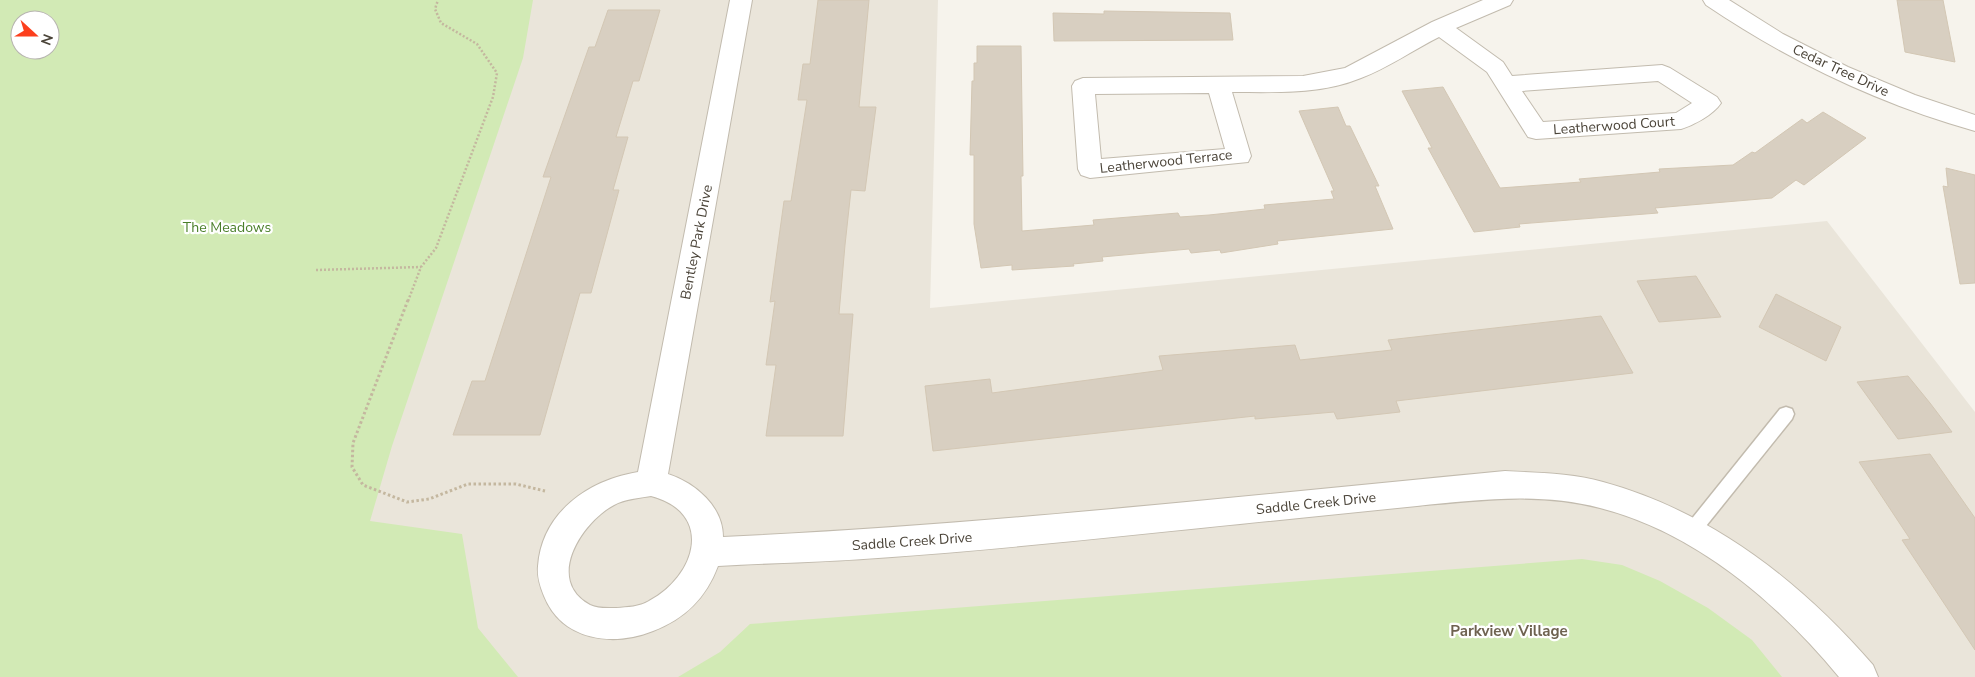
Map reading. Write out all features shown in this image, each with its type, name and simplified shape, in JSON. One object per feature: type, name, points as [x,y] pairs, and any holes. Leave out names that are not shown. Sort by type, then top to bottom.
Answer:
[{"type":"street","name":"Bentley Park Drive","points":[[651,483],[741,0]]},
{"type":"street","name":"Leatherwood Terrace","points":[[1218,85],[1239,156],[1090,169],[1083,86],[1303,84],[1328,80],[1353,73],[1440,27],[1502,0]]},
{"type":"street","name":"Cedar Tree Drive","points":[[1714,0],[1779,40],[1842,73],[1975,123]]},
{"type":"street","name":"Leatherwood Court","points":[[1440,27],[1494,67],[1536,131],[1681,121],[1709,103],[1662,73],[1506,84]]},
{"type":"street","points":[[651,483],[673,489],[697,508],[707,528],[708,552],[699,576],[675,605],[650,620],[621,626],[593,623],[571,610],[558,591],[553,578],[554,554],[564,530],[582,509],[598,498],[623,487],[651,483]]},
{"type":"street","name":"Saddle Creek Drive","points":[[708,552],[876,544],[1011,533],[1505,484],[1562,488],[1603,495],[1643,509],[1692,531],[1768,584],[1796,607],[1861,677]]},
{"type":"lane","points":[[1692,531],[1786,414]]},
{"type":"path","points":[[438,0],[435,9],[441,22],[477,44],[497,73],[493,97],[436,248],[422,267],[353,443],[352,467],[363,485],[407,502],[429,499],[468,484],[516,484],[545,491]]},
{"type":"path","points":[[316,270],[422,267]]},
{"type":"shaded area","points":[[0,0],[938,0],[930,308],[1827,221],[1975,412],[1975,677],[0,677]]},
{"type":"green space","name":"The Meadows","points":[[0,0],[533,0],[523,58],[392,446],[370,521],[462,534],[478,628],[518,677],[0,677]]},
{"type":"green space","points":[[1582,559],[1622,565],[1660,581],[1708,608],[1752,640],[1782,677],[678,677],[720,652],[750,624]]},
{"type":"building","points":[[818,0],[869,0],[859,107],[876,107],[865,191],[851,190],[845,245],[839,314],[853,314],[843,436],[766,436],[776,365],[766,365],[775,301],[770,302],[784,201],[791,201],[807,100],[798,100],[803,64],[810,64]]},
{"type":"building","points":[[1897,0],[1943,0],[1955,62],[1905,52]]},
{"type":"building","points":[[608,10],[660,10],[639,81],[633,81],[616,137],[628,137],[613,190],[619,190],[591,293],[580,293],[540,435],[453,435],[472,381],[485,381],[551,177],[543,177],[589,47],[595,47]]},
{"type":"building","points":[[1104,11],[1230,13],[1233,40],[1054,41],[1053,13],[1104,14]]},
{"type":"building","points":[[977,46],[1021,46],[1022,231],[1094,225],[1093,220],[1178,213],[1180,217],[1209,215],[1265,209],[1264,205],[1334,199],[1331,191],[1334,191],[1299,111],[1338,107],[1346,126],[1350,126],[1379,186],[1375,186],[1393,229],[1277,241],[1278,244],[1221,253],[1220,250],[1191,253],[1189,249],[1102,257],[1103,261],[1073,264],[1074,266],[1012,270],[1012,265],[981,268],[974,224],[974,155],[970,155],[972,81],[974,81],[974,63],[977,63]]},
{"type":"building","points":[[1443,87],[1500,188],[1581,182],[1579,179],[1660,172],[1659,169],[1733,165],[1752,152],[1755,153],[1802,119],[1807,123],[1823,112],[1866,138],[1804,185],[1796,180],[1772,198],[1655,208],[1658,213],[1519,224],[1520,227],[1474,232],[1428,148],[1432,148],[1402,91]]},
{"type":"building","points":[[1946,168],[1975,175],[1975,283],[1960,284],[1943,186],[1948,187]]},
{"type":"building","points":[[1696,276],[1721,317],[1659,322],[1637,281]]},
{"type":"building","points":[[1776,294],[1841,327],[1826,361],[1759,327]]},
{"type":"building","points":[[1601,316],[1633,373],[1396,401],[1400,412],[1337,419],[1334,412],[1255,419],[1255,416],[933,451],[925,386],[990,379],[992,393],[1163,370],[1159,356],[1295,345],[1300,360],[1392,350],[1388,340]]},
{"type":"building","points":[[1908,376],[1952,432],[1898,439],[1857,382]]},
{"type":"building","points":[[1930,454],[1975,518],[1975,650],[1902,540],[1910,539],[1859,462]]},
{"type":"district","name":"Parkview Village","points":[[1509,631]]}]
